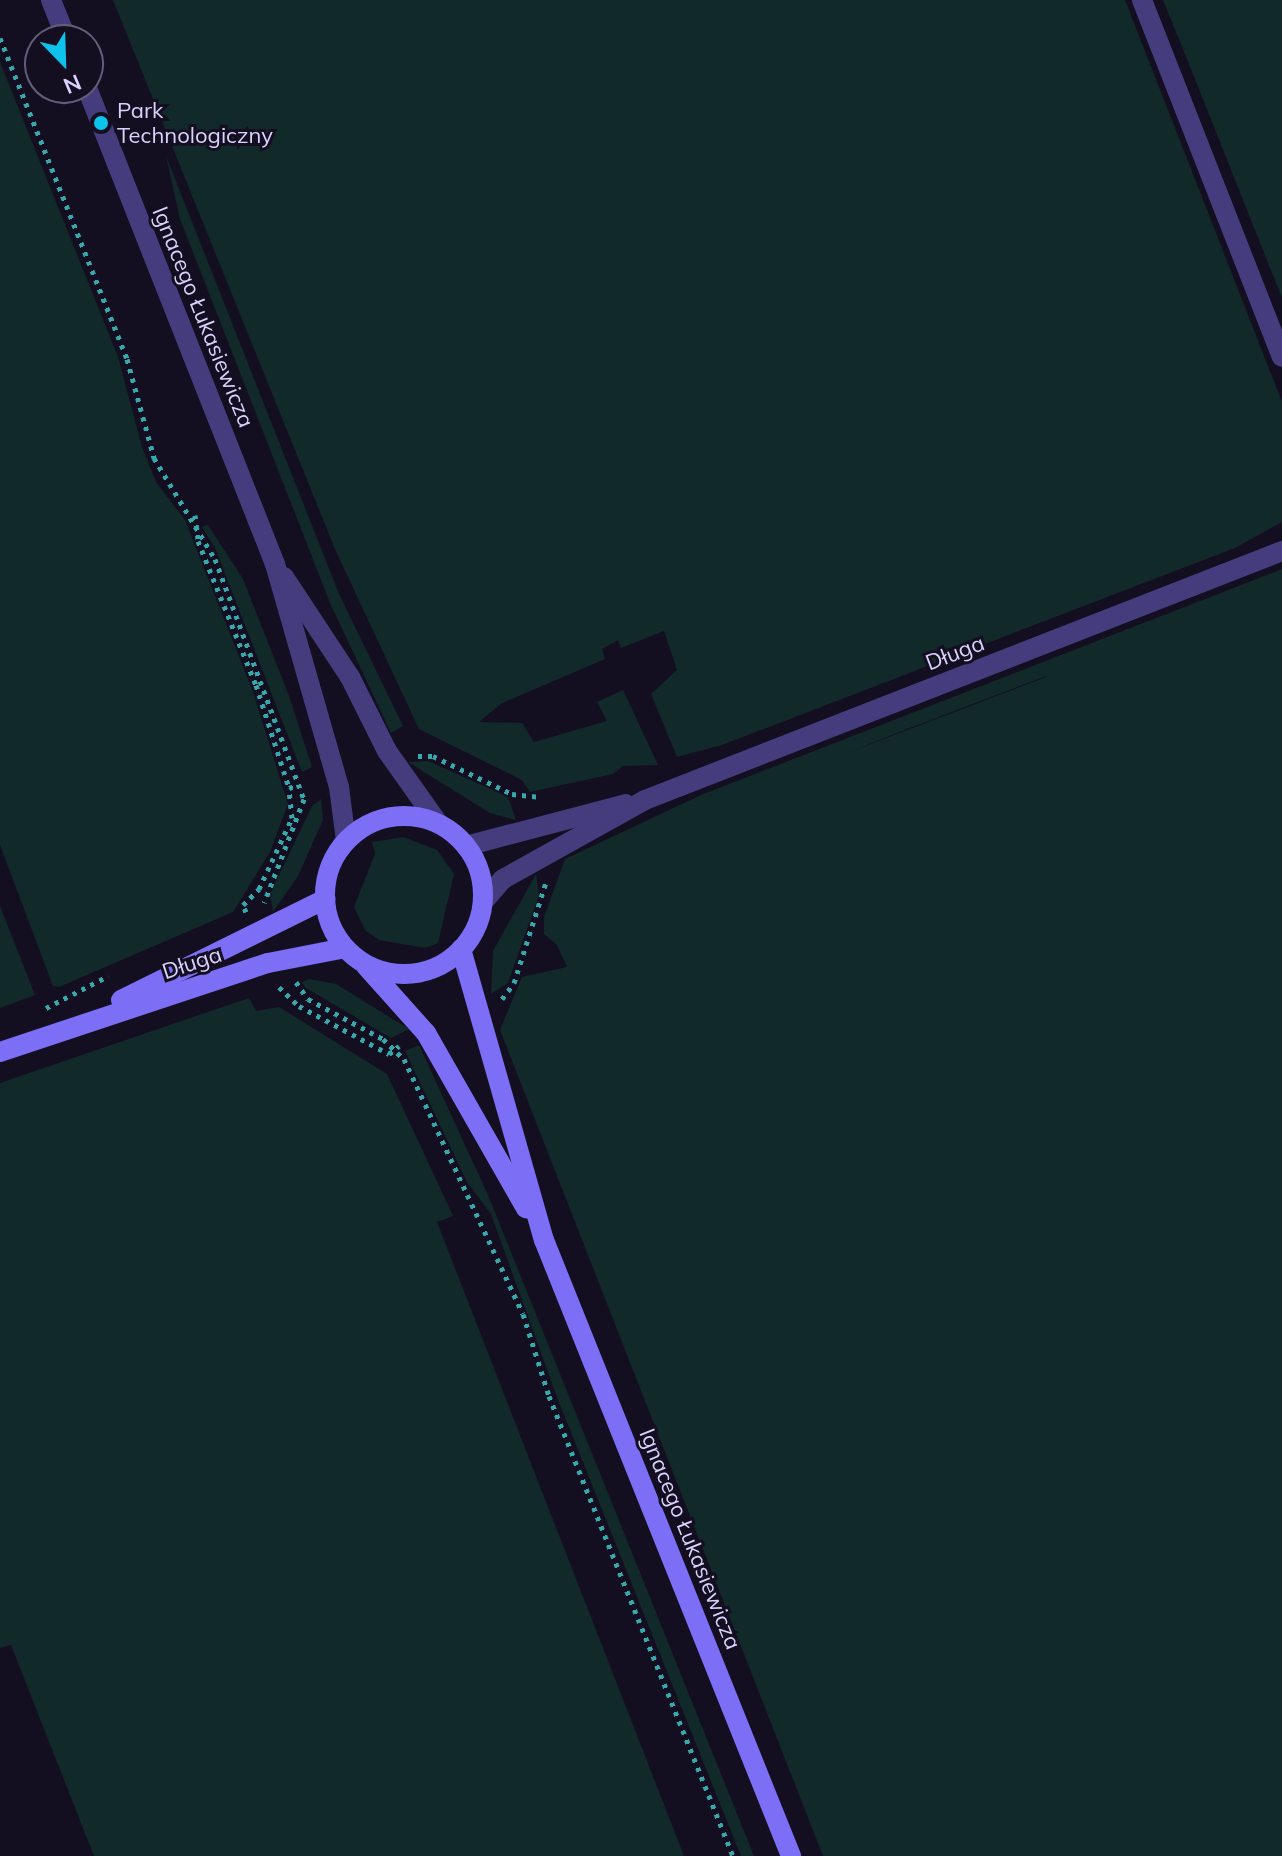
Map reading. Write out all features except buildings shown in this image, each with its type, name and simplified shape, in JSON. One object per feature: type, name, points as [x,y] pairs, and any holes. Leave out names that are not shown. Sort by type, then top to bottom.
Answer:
[{"type":"main road","points":[[410,816],[438,823],[466,846],[477,863],[483,902],[461,949],[439,966],[413,973],[385,971],[353,954],[333,930],[325,899],[334,858],[346,841],[382,819],[410,816]]},
{"type":"main road","name":"Długa","points":[[56,1031],[325,899]]},
{"type":"main road","name":"Ignacego Łukasiewicza","points":[[461,949],[544,1240],[791,1856]]},
{"type":"main road","name":"Długa","points":[[0,1052],[56,1031],[277,961],[353,954]]},
{"type":"main road","name":"Ignacego Łukasiewicza","points":[[353,954],[426,1033],[544,1240]]},
{"type":"street","points":[[51,0],[61,24]]},
{"type":"street","points":[[1142,0],[1282,357]]},
{"type":"street","name":"Ignacego Łukasiewicza","points":[[93,104],[275,564],[339,787],[346,841]]},
{"type":"street","name":"Długa","points":[[645,800],[1282,551]]},
{"type":"street","name":"Ignacego Łukasiewicza","points":[[275,564],[350,677],[397,764],[438,823]]},
{"type":"street","points":[[466,846],[645,800]]},
{"type":"street","points":[[483,902],[503,879],[645,800]]},
{"type":"path","points":[[0,38],[127,359],[154,458],[196,526],[264,682],[304,799],[265,895],[264,931]]},
{"type":"path","points":[[195,515],[196,526],[289,788],[292,818],[259,889],[243,905],[264,931]]},
{"type":"path","points":[[397,764],[424,754],[512,794],[549,797]]},
{"type":"path","points":[[289,788],[299,785]]},
{"type":"path","points":[[304,799],[339,787]]},
{"type":"path","points":[[477,1012],[502,999],[514,983],[546,893],[542,857]]},
{"type":"path","points":[[277,961],[283,993],[299,1006],[389,1054],[426,1033]]},
{"type":"path","points":[[277,961],[308,999],[396,1048],[523,1314],[549,1396],[733,1856]]},
{"type":"green space","points":[[113,0],[1125,0],[1282,402],[1282,522],[1235,548],[722,745],[677,757],[651,694],[677,670],[664,631],[621,648],[618,640],[602,649],[605,659],[502,703],[479,722],[522,723],[534,742],[607,721],[597,702],[623,690],[658,765],[623,766],[613,774],[530,792],[522,780],[419,729],[335,549]]},
{"type":"green space","points":[[1163,0],[1282,0],[1282,298],[1183,49]]},
{"type":"green space","points":[[0,62],[118,357],[142,447],[156,482],[185,520],[253,692],[288,804],[270,852],[233,912],[59,987],[53,986],[0,845]]},
{"type":"green space","points":[[166,156],[339,594],[403,726],[391,733],[330,603],[180,219]]},
{"type":"green space","points":[[208,525],[243,579],[289,696],[312,767],[302,772],[215,548],[202,527]]},
{"type":"green space","points":[[1282,569],[1282,1856],[823,1856],[500,1030],[522,977],[567,967],[557,945],[544,934],[544,917],[565,859],[701,795]],"holes":[[[1046,676],[1046,677],[847,753]]]},
{"type":"green space","points":[[428,761],[508,797],[516,820],[490,813],[408,762]]},
{"type":"green space","points":[[321,799],[323,820],[298,876],[273,912],[270,894],[312,806]]},
{"type":"green space","points":[[403,837],[437,850],[454,874],[438,943],[425,948],[379,940],[366,931],[354,907],[375,854],[372,842]]},
{"type":"green space","points":[[536,874],[539,895],[508,983],[491,994],[493,951]]},
{"type":"green space","points":[[0,906],[35,995],[0,1008]]},
{"type":"green space","points":[[309,979],[336,984],[409,1029],[391,1038],[306,988],[302,982]]},
{"type":"green space","points":[[249,998],[256,1011],[279,1007],[387,1074],[453,1216],[437,1222],[684,1856],[94,1856],[11,1645],[0,1648],[0,1083]]},
{"type":"green space","points":[[419,1045],[488,1195],[754,1856],[741,1856],[558,1400],[491,1214],[467,1182],[405,1051]]},
{"type":"place","name":"Park Technologiczny","points":[[101,123]]}]
